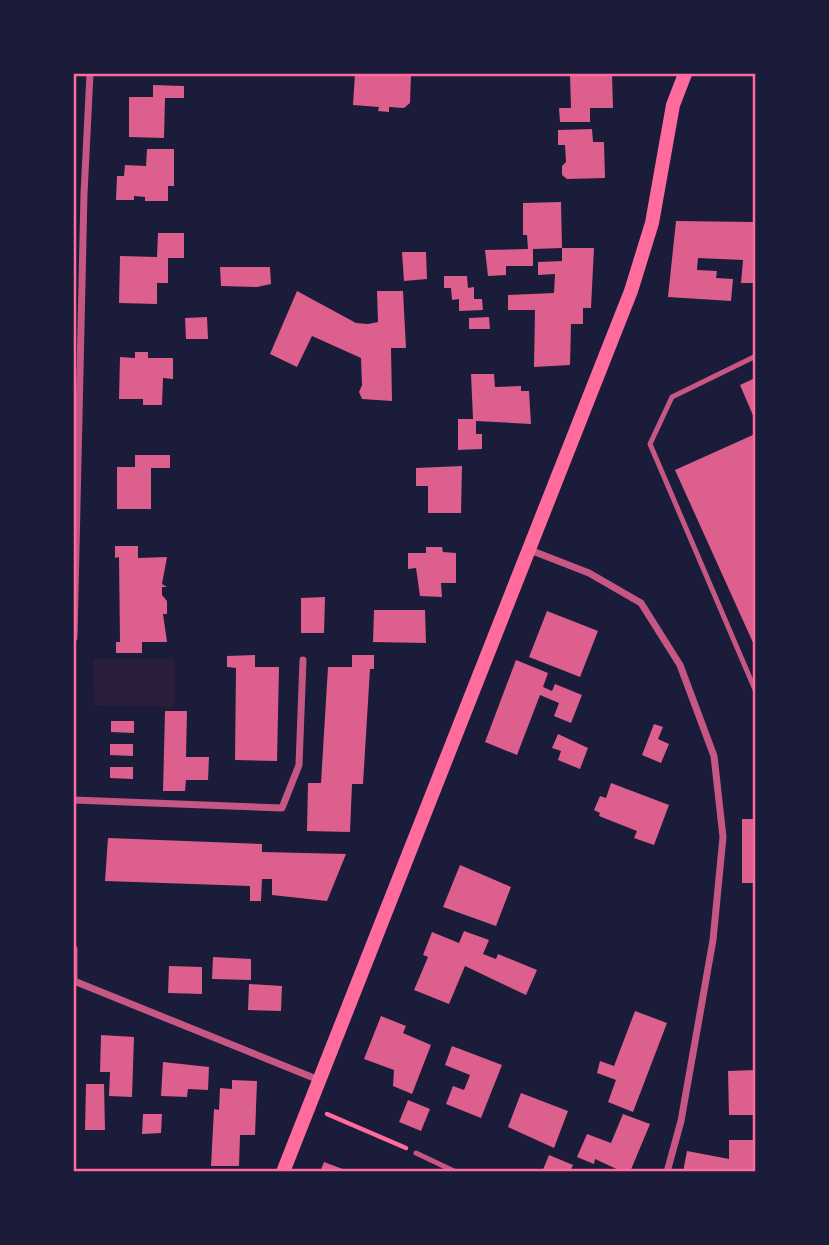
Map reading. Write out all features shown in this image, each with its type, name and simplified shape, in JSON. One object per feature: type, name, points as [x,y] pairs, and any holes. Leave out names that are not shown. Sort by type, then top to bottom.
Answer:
[{"type":"main road","points":[[284,1171],[631,291],[652,223],[673,105],[685,74]]},
{"type":"street","points":[[74,638],[83,194],[90,74]]},
{"type":"street","points":[[74,194],[83,194]]},
{"type":"street","points":[[530,550],[589,573],[640,603],[680,665],[714,756],[723,837],[713,940],[681,1121],[667,1171]]},
{"type":"street","points":[[74,800],[282,808],[299,765],[303,660]]},
{"type":"street","points":[[74,949],[74,982],[319,1080]]},
{"type":"lane","points":[[755,356],[672,397],[650,444],[755,692]]},
{"type":"lane","points":[[416,1153],[456,1171]]},
{"type":"path","points":[[309,1106],[416,1153]]},
{"type":"shaded area","points":[[93,659],[175,659],[174,707],[94,705]]},
{"type":"building","points":[[355,74],[411,74],[410,103],[404,108],[389,107],[389,112],[378,111],[379,107],[353,105]]},
{"type":"building","points":[[570,74],[612,74],[613,108],[590,108],[590,122],[560,122],[559,108],[571,108]]},
{"type":"building","points":[[153,85],[184,86],[184,98],[165,98],[164,138],[129,137],[129,97],[153,97]]},
{"type":"building","points":[[592,129],[593,142],[604,142],[605,178],[567,179],[562,175],[562,166],[566,162],[565,145],[558,145],[558,130]]},
{"type":"building","points":[[147,149],[174,149],[174,186],[168,186],[168,201],[145,201],[145,197],[134,196],[134,200],[116,200],[117,176],[124,176],[125,165],[146,166]]},
{"type":"building","points":[[561,202],[562,248],[533,249],[533,266],[506,266],[506,275],[488,276],[485,250],[528,249],[527,235],[523,235],[523,203]]},
{"type":"building","points":[[676,221],[755,222],[755,283],[741,283],[743,260],[698,258],[697,270],[717,271],[716,278],[733,279],[731,301],[668,297]]},
{"type":"building","points":[[158,233],[184,233],[184,258],[168,258],[168,283],[157,283],[157,304],[119,303],[120,256],[157,257]]},
{"type":"building","points":[[562,248],[594,248],[591,308],[583,308],[583,324],[571,324],[570,365],[534,367],[535,310],[508,310],[508,295],[554,293],[555,274],[538,275],[538,262],[562,261]]},
{"type":"building","points":[[402,252],[426,252],[427,279],[404,281]]},
{"type":"building","points":[[220,267],[270,267],[271,284],[257,287],[221,286]]},
{"type":"building","points":[[444,276],[467,276],[468,288],[474,287],[474,299],[482,299],[483,310],[459,311],[459,299],[452,300],[451,288],[444,288]]},
{"type":"building","points":[[297,291],[356,323],[368,324],[378,322],[377,291],[403,291],[406,348],[391,348],[392,401],[362,399],[359,392],[362,385],[361,358],[312,336],[297,367],[270,354]]},
{"type":"building","points":[[207,317],[208,339],[186,339],[185,318]]},
{"type":"building","points":[[489,317],[490,329],[469,329],[469,318]]},
{"type":"building","points":[[135,352],[148,352],[148,358],[173,358],[173,379],[163,378],[162,405],[143,405],[143,399],[119,399],[120,357],[135,358]]},
{"type":"building","points":[[471,374],[494,374],[495,387],[521,386],[521,391],[529,391],[531,424],[476,421],[476,434],[482,434],[482,449],[458,450],[458,419],[473,419]]},
{"type":"building","points":[[755,378],[755,420],[740,385]]},
{"type":"building","points":[[755,434],[755,647],[675,470]]},
{"type":"building","points":[[135,455],[170,455],[170,468],[151,468],[151,509],[117,509],[117,467],[135,467]]},
{"type":"building","points":[[462,466],[461,513],[428,513],[428,486],[416,486],[416,468]]},
{"type":"building","points":[[115,546],[138,546],[138,558],[167,557],[162,584],[167,587],[162,587],[162,595],[167,601],[167,614],[163,614],[167,642],[142,642],[142,653],[116,653],[116,642],[120,642],[119,557],[115,558]]},
{"type":"building","points":[[426,547],[442,547],[443,552],[456,553],[456,583],[441,583],[442,597],[420,596],[416,568],[408,569],[408,553],[426,553]]},
{"type":"building","points":[[325,597],[324,633],[301,633],[301,598]]},
{"type":"building","points":[[374,610],[425,610],[426,643],[373,642]]},
{"type":"building","points":[[547,611],[598,631],[580,677],[529,657]]},
{"type":"building","points":[[255,655],[255,667],[279,667],[277,761],[235,760],[236,668],[227,667],[227,656]]},
{"type":"building","points":[[352,655],[374,655],[374,669],[370,669],[363,784],[352,784],[350,832],[307,831],[308,783],[321,783],[328,667],[352,667]]},
{"type":"building","points":[[516,660],[548,673],[543,687],[552,691],[555,684],[582,695],[571,723],[554,716],[559,703],[540,695],[517,755],[485,742]]},
{"type":"building","points":[[165,711],[187,711],[186,757],[209,757],[208,780],[186,780],[185,791],[163,791]]},
{"type":"building","points":[[111,721],[134,721],[134,733],[111,732]]},
{"type":"building","points":[[654,724],[663,727],[658,739],[669,744],[661,763],[642,755]]},
{"type":"building","points":[[558,734],[588,748],[580,769],[558,760],[561,751],[552,748]]},
{"type":"building","points":[[110,744],[133,744],[133,756],[110,755]]},
{"type":"building","points":[[110,767],[133,767],[133,779],[110,778]]},
{"type":"building","points":[[611,783],[669,805],[654,845],[634,838],[637,831],[599,816],[600,813],[594,810],[600,796],[606,798]]},
{"type":"building","points":[[742,819],[755,819],[755,883],[742,883]]},
{"type":"building","points":[[108,838],[262,844],[262,852],[346,854],[327,901],[272,895],[272,879],[262,879],[261,901],[250,901],[250,886],[105,881]]},
{"type":"building","points":[[460,865],[511,887],[496,926],[443,907]]},
{"type":"building","points":[[464,931],[489,940],[483,954],[496,959],[498,954],[537,970],[526,995],[465,966],[449,1004],[414,990],[428,957],[423,955],[432,932],[459,943]]},
{"type":"building","points":[[213,957],[251,959],[251,980],[212,979]]},
{"type":"building","points":[[169,966],[202,967],[202,994],[168,993]]},
{"type":"building","points":[[249,984],[282,986],[281,1011],[248,1010]]},
{"type":"building","points":[[635,1011],[667,1023],[633,1112],[608,1102],[616,1080],[597,1073],[600,1061],[614,1066]]},
{"type":"building","points":[[381,1016],[406,1026],[403,1033],[431,1045],[412,1094],[393,1086],[394,1070],[364,1059]]},
{"type":"building","points":[[76,1021],[76,1045],[74,1045]]},
{"type":"building","points":[[101,1035],[134,1037],[132,1097],[109,1096],[110,1072],[100,1072]]},
{"type":"building","points":[[452,1046],[502,1065],[481,1118],[446,1104],[453,1086],[464,1090],[470,1075],[445,1065]]},
{"type":"building","points":[[163,1062],[209,1067],[208,1090],[188,1089],[187,1097],[161,1096]]},
{"type":"building","points":[[755,1070],[755,1115],[729,1115],[728,1071]]},
{"type":"building","points":[[232,1080],[257,1081],[255,1135],[240,1135],[239,1166],[211,1166],[214,1109],[219,1110],[220,1088],[232,1089]]},
{"type":"building","points":[[86,1084],[104,1084],[105,1130],[85,1130]]},
{"type":"building","points":[[521,1093],[568,1111],[554,1148],[508,1127]]},
{"type":"building","points":[[408,1100],[430,1109],[421,1131],[399,1122]]},
{"type":"building","points":[[143,1114],[162,1114],[161,1133],[142,1134]]},
{"type":"building","points":[[623,1114],[650,1124],[630,1172],[623,1172],[595,1159],[594,1164],[577,1157],[587,1134],[611,1143]]},
{"type":"building","points":[[729,1140],[755,1140],[755,1172],[683,1172],[687,1151],[729,1159]]},
{"type":"building","points":[[549,1155],[573,1165],[570,1172],[542,1172]]},
{"type":"building","points":[[324,1162],[348,1171],[348,1172],[320,1172]]}]
